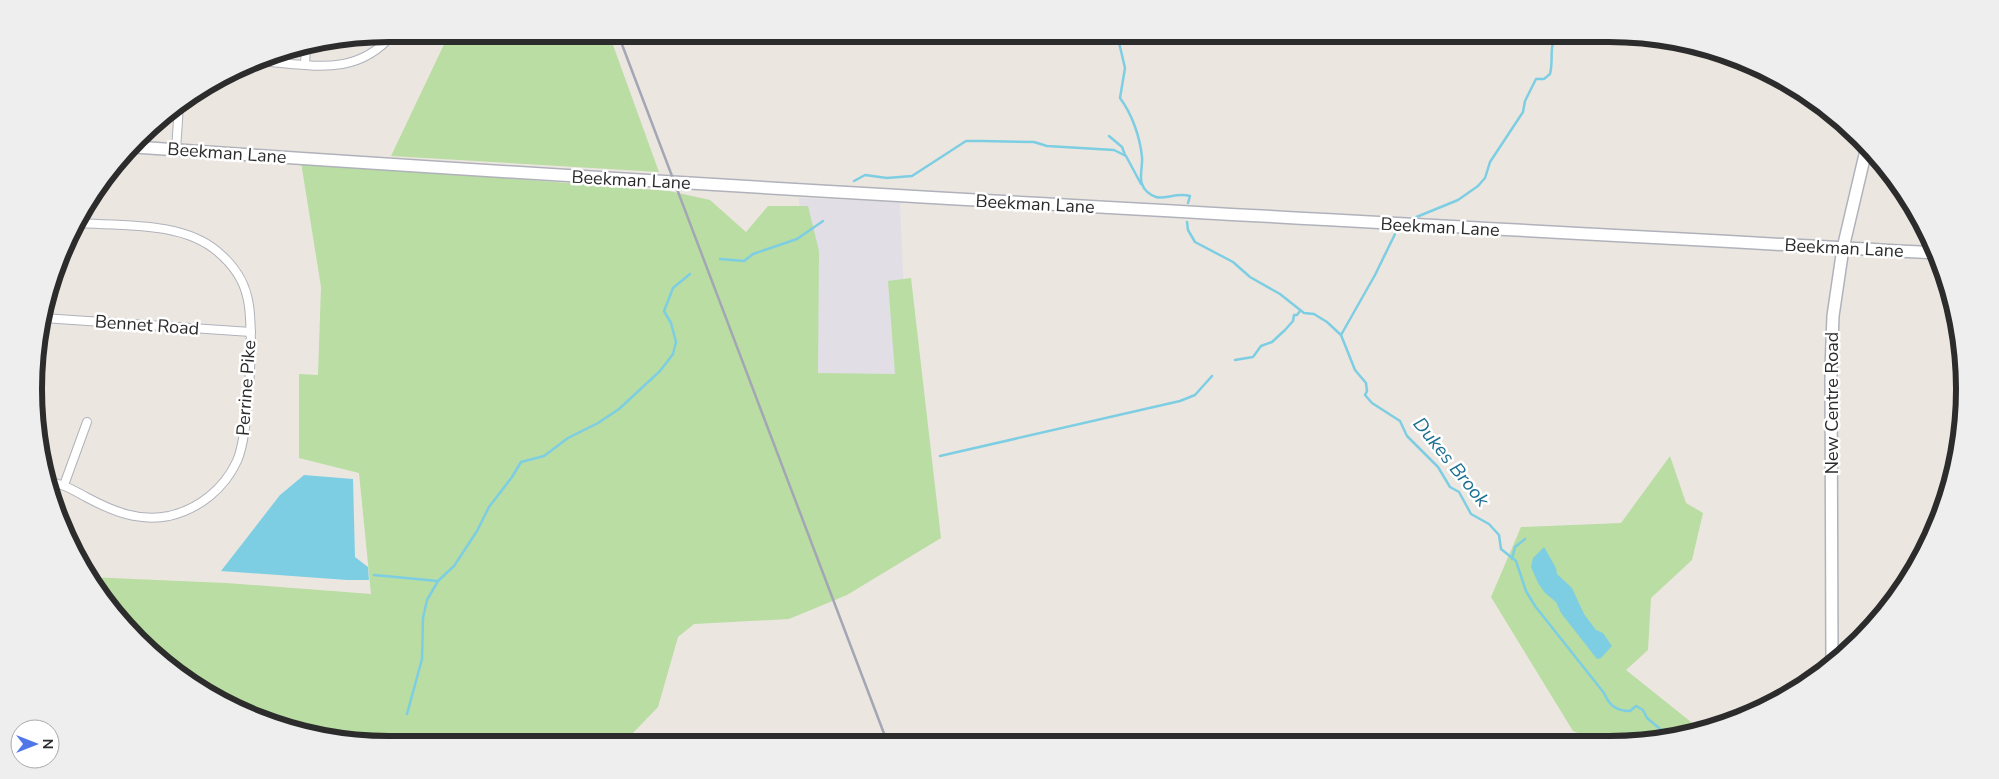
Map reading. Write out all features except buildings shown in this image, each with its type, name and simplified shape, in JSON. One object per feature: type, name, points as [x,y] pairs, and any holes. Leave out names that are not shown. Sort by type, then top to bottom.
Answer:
[{"type":"street","points":[[275,62],[340,66],[352,63],[378,50],[385,42]]},
{"type":"street","points":[[305,64],[306,53]]},
{"type":"street","points":[[176,150],[178,114]]},
{"type":"street","name":"Beekman Lane","points":[[141,147],[622,180],[1305,220],[1928,253]]},
{"type":"street","name":"New Centre Road","points":[[1832,655],[1831,344],[1836,289],[1843,248],[1865,155]]},
{"type":"street","name":"Perrine Pike","points":[[55,483],[64,485],[120,514],[156,518],[169,516],[192,508],[204,501],[215,491],[232,470],[242,446],[244,433],[251,332],[250,306],[242,283],[227,260],[218,251],[201,240],[184,233],[165,229],[85,224]]},
{"type":"street","name":"Bennet Road","points":[[50,318],[251,332]]},
{"type":"street","points":[[64,485],[87,422]]},
{"type":"shaded area","points":[[799,198],[900,202],[908,383],[806,385]]},
{"type":"green space","points":[[445,42],[612,42],[659,172],[391,156]]},
{"type":"green space","points":[[301,162],[669,191],[710,200],[746,232],[768,206],[808,206],[819,251],[818,373],[895,374],[888,281],[911,278],[941,538],[847,595],[789,619],[694,624],[678,637],[658,707],[630,736],[367,736],[344,734],[300,725],[257,710],[216,690],[178,665],[144,635],[114,601],[98,577],[226,583],[371,594],[359,473],[299,458],[299,374],[318,375],[321,287]]},
{"type":"green space","points":[[1670,456],[1686,503],[1703,513],[1692,560],[1651,598],[1648,650],[1626,670],[1696,726],[1655,734],[1632,736],[1585,736],[1573,731],[1491,597],[1521,527],[1621,523]]},
{"type":"water","points":[[304,475],[353,479],[355,557],[368,567],[369,580],[221,571],[280,495]]},
{"type":"water","points":[[1544,547],[1556,568],[1557,574],[1572,588],[1584,614],[1596,630],[1603,633],[1612,646],[1601,658],[1597,659],[1561,613],[1556,602],[1545,593],[1538,583],[1531,567],[1533,558]]},
{"type":"waterway","name":"Dukes Brook","points":[[1119,42],[1125,68],[1120,98],[1135,126],[1142,157],[1142,184],[1148,192],[1159,198],[1180,195],[1190,196],[1188,203]]},
{"type":"waterway","points":[[1414,218],[1458,200],[1478,186],[1485,178],[1490,162],[1523,112],[1525,101],[1536,79],[1544,79],[1550,74],[1553,42]]},
{"type":"waterway","points":[[1109,136],[1122,147],[1125,155]]},
{"type":"waterway","points":[[854,181],[865,175],[887,178],[912,176],[966,141],[981,141],[1034,142],[1047,146],[1114,150],[1126,156],[1141,184]]},
{"type":"waterway","points":[[720,259],[744,261],[753,254],[797,239],[823,221]]},
{"type":"waterway","name":"Dukes Brook","points":[[1187,222],[1188,230],[1195,242],[1233,262],[1250,277],[1280,294],[1304,313],[1314,314],[1327,322],[1341,335],[1355,370],[1366,383],[1367,391],[1365,395],[1372,403],[1400,421],[1407,436],[1438,467],[1450,487],[1459,492],[1471,514],[1489,524],[1499,535],[1501,549],[1516,561],[1526,591],[1535,606],[1604,693],[1608,701],[1625,711],[1630,711],[1636,706],[1643,710],[1647,718],[1664,732]]},
{"type":"waterway","points":[[1341,335],[1375,275],[1395,234]]},
{"type":"waterway","points":[[407,714],[422,659],[423,618],[427,600],[438,581],[454,566],[477,531],[489,507],[521,462],[544,456],[568,438],[598,423],[619,409],[660,371],[673,354],[676,342],[671,323],[664,311],[673,288],[690,274]]},
{"type":"waterway","points":[[1235,360],[1253,357],[1261,346],[1272,342],[1285,330],[1293,321],[1294,315],[1297,315],[1300,311]]},
{"type":"waterway","points":[[940,456],[1180,401],[1195,395],[1212,376]]},
{"type":"waterway","points":[[1512,559],[1515,547],[1525,539]]},
{"type":"waterway","points":[[374,575],[438,581]]},
{"type":"railway","points":[[621,42],[885,736]]}]
